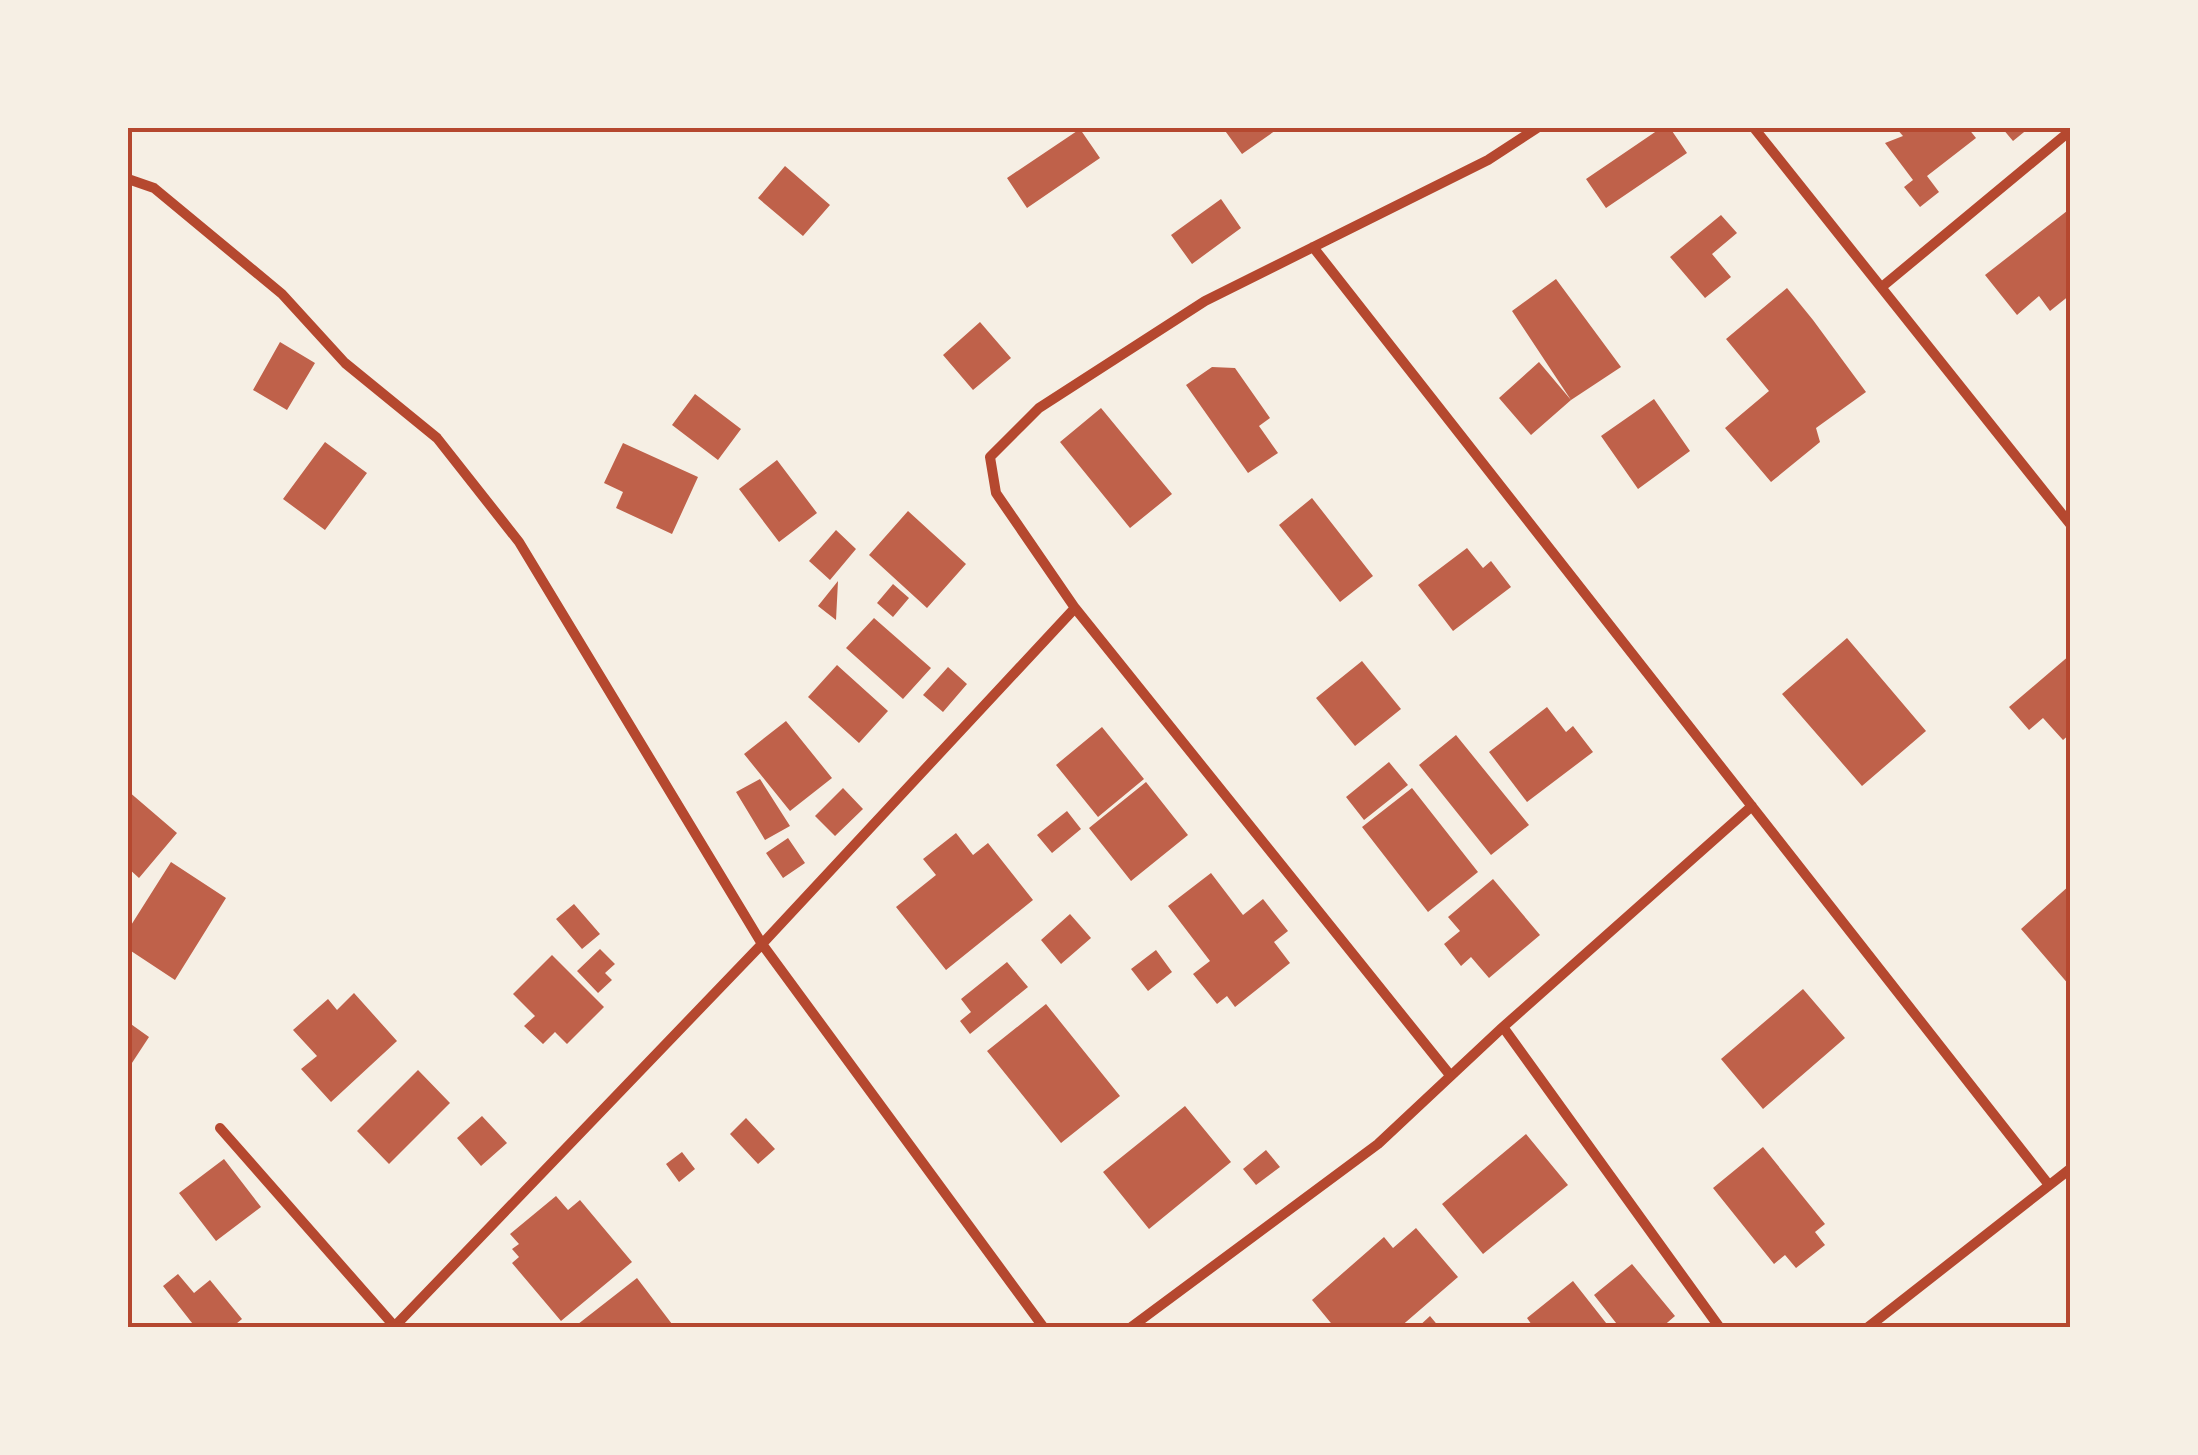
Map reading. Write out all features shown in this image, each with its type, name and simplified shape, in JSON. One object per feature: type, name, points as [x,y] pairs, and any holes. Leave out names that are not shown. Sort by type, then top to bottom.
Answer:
[{"type":"street","points":[[1450,1075],[1076,608],[996,493],[990,457],[1040,408],[1205,301],[1488,160],[1537,128]]},
{"type":"street","points":[[1754,128],[2070,524]]},
{"type":"street","points":[[1883,286],[2070,131]]},
{"type":"street","points":[[128,179],[154,188],[282,294],[346,363],[437,438],[519,542],[762,944],[1044,1328]]},
{"type":"street","points":[[1314,247],[2049,1186]]},
{"type":"street","points":[[220,1128],[395,1327],[762,944],[1076,608]]},
{"type":"street","points":[[1130,1328],[1378,1144],[1752,806]]},
{"type":"street","points":[[1503,1027],[1720,1328]]},
{"type":"street","points":[[1867,1328],[2070,1169]]},
{"type":"building","points":[[1223,128],[1279,128],[1242,154]]},
{"type":"building","points":[[1661,128],[1670,128],[1687,153],[1606,208],[1586,179]]},
{"type":"building","points":[[1896,128],[1968,128],[1976,138],[1927,176],[1939,192],[1920,207],[1904,187],[1913,180],[1885,143],[1903,136]]},
{"type":"building","points":[[2002,128],[2029,128],[2013,141]]},
{"type":"building","points":[[1080,129],[1100,158],[1027,208],[1007,178]]},
{"type":"building","points":[[785,166],[830,205],[803,236],[758,198]]},
{"type":"building","points":[[1221,199],[1241,228],[1192,264],[1171,235]]},
{"type":"building","points":[[2067,211],[2070,295],[2050,311],[2039,296],[2017,315],[1985,275]]},
{"type":"building","points":[[1721,215],[1737,233],[1712,254],[1731,277],[1705,298],[1670,257]]},
{"type":"building","points":[[1556,279],[1621,367],[1571,400],[1512,311]]},
{"type":"building","points":[[1787,288],[1866,392],[1816,428],[1820,442],[1771,482],[1725,428],[1769,391],[1726,339]]},
{"type":"building","points":[[980,322],[1011,358],[973,390],[943,355]]},
{"type":"building","points":[[280,342],[315,363],[287,410],[253,390]]},
{"type":"building","points":[[1539,362],[1571,400],[1531,435],[1499,398]]},
{"type":"building","points":[[1212,367],[1235,368],[1270,418],[1259,426],[1278,453],[1248,473],[1186,385]]},
{"type":"building","points":[[695,394],[741,429],[718,460],[672,425]]},
{"type":"building","points":[[1654,399],[1690,451],[1638,489],[1601,436]]},
{"type":"building","points":[[1101,408],[1172,494],[1130,528],[1060,442]]},
{"type":"building","points":[[325,442],[367,473],[325,530],[283,499]]},
{"type":"building","points":[[623,443],[698,477],[672,534],[616,508],[623,492],[604,483]]},
{"type":"building","points":[[777,460],[817,513],[779,542],[739,489]]},
{"type":"building","points":[[1312,498],[1373,576],[1340,602],[1279,525]]},
{"type":"building","points":[[908,511],[966,564],[927,608],[869,555]]},
{"type":"building","points":[[836,530],[856,549],[830,580],[809,561]]},
{"type":"building","points":[[1467,548],[1483,568],[1491,561],[1511,587],[1453,631],[1418,585]]},
{"type":"building","points":[[838,581],[836,620],[818,606]]},
{"type":"building","points":[[893,584],[909,598],[893,617],[877,603]]},
{"type":"building","points":[[874,618],[931,668],[903,699],[846,648]]},
{"type":"building","points":[[1847,638],[1926,731],[1862,786],[1782,694]]},
{"type":"building","points":[[2070,655],[2070,734],[2063,740],[2043,718],[2029,730],[2009,707]]},
{"type":"building","points":[[1362,661],[1401,709],[1355,746],[1316,698]]},
{"type":"building","points":[[837,665],[888,711],[859,743],[808,697]]},
{"type":"building","points":[[948,667],[967,684],[943,712],[923,695]]},
{"type":"building","points":[[1547,707],[1566,732],[1573,726],[1593,752],[1527,802],[1489,752]]},
{"type":"building","points":[[786,721],[832,778],[790,811],[744,754]]},
{"type":"building","points":[[1102,727],[1144,779],[1098,817],[1056,765]]},
{"type":"building","points":[[1456,735],[1529,825],[1491,855],[1419,765]]},
{"type":"building","points":[[1389,762],[1408,785],[1364,820],[1346,797]]},
{"type":"building","points":[[760,779],[790,826],[765,840],[736,792]]},
{"type":"building","points":[[1146,782],[1188,835],[1131,881],[1089,828]]},
{"type":"building","points":[[843,788],[863,809],[835,836],[815,816]]},
{"type":"building","points":[[1412,788],[1478,872],[1428,912],[1362,827]]},
{"type":"building","points":[[128,791],[177,833],[139,878],[128,868]]},
{"type":"building","points":[[1067,811],[1081,829],[1052,853],[1037,835]]},
{"type":"building","points":[[956,833],[973,855],[988,843],[1033,900],[946,970],[896,907],[936,875],[923,859]]},
{"type":"building","points":[[788,838],[805,863],[783,878],[766,853]]},
{"type":"building","points":[[171,862],[226,898],[175,980],[128,949],[128,930]]},
{"type":"building","points":[[1211,873],[1243,915],[1263,899],[1288,931],[1274,942],[1290,963],[1235,1007],[1227,996],[1217,1004],[1193,974],[1210,961],[1168,906]]},
{"type":"building","points":[[1493,879],[1540,935],[1489,978],[1471,957],[1461,966],[1444,944],[1460,931],[1448,917]]},
{"type":"building","points":[[2070,885],[2070,986],[2021,929]]},
{"type":"building","points":[[574,904],[600,934],[582,949],[556,919]]},
{"type":"building","points":[[1070,914],[1091,938],[1061,964],[1041,940]]},
{"type":"building","points":[[600,949],[615,964],[605,973],[612,980],[598,993],[577,971]]},
{"type":"building","points":[[1156,950],[1172,972],[1148,991],[1131,969]]},
{"type":"building","points":[[552,955],[604,1007],[567,1044],[555,1032],[543,1044],[524,1026],[535,1016],[513,994]]},
{"type":"building","points":[[1007,962],[1028,987],[970,1034],[960,1021],[971,1012],[961,999]]},
{"type":"building","points":[[1803,989],[1845,1038],[1763,1109],[1721,1059]]},
{"type":"building","points":[[354,993],[397,1041],[331,1102],[301,1069],[317,1056],[293,1030],[328,999],[337,1010]]},
{"type":"building","points":[[1046,1004],[1120,1096],[1061,1143],[987,1051]]},
{"type":"building","points":[[128,1022],[149,1037],[128,1069]]},
{"type":"building","points":[[418,1070],[450,1103],[389,1164],[357,1131]]},
{"type":"building","points":[[1185,1106],[1231,1162],[1149,1229],[1103,1172]]},
{"type":"building","points":[[482,1116],[507,1143],[481,1166],[457,1138]]},
{"type":"building","points":[[746,1118],[775,1149],[758,1164],[730,1134]]},
{"type":"building","points":[[1526,1134],[1568,1185],[1483,1254],[1442,1204]]},
{"type":"building","points":[[1763,1147],[1825,1224],[1815,1232],[1825,1245],[1796,1268],[1785,1255],[1774,1264],[1713,1188]]},
{"type":"building","points":[[1266,1150],[1280,1167],[1256,1185],[1243,1169]]},
{"type":"building","points":[[682,1152],[695,1169],[679,1182],[666,1164]]},
{"type":"building","points":[[224,1159],[261,1207],[216,1241],[179,1193]]},
{"type":"building","points":[[556,1196],[568,1210],[580,1200],[632,1262],[561,1321],[512,1263],[519,1257],[512,1249],[519,1244],[510,1234]]},
{"type":"building","points":[[1416,1228],[1458,1277],[1399,1328],[1335,1328],[1312,1300],[1384,1237],[1393,1248]]},
{"type":"building","points":[[1632,1264],[1675,1316],[1661,1328],[1620,1328],[1594,1295]]},
{"type":"building","points":[[178,1274],[194,1293],[210,1280],[242,1319],[231,1328],[196,1328],[163,1286]]},
{"type":"building","points":[[637,1278],[675,1328],[573,1328]]},
{"type":"building","points":[[1573,1281],[1610,1328],[1534,1328],[1527,1318]]},
{"type":"building","points":[[1430,1316],[1440,1328],[1417,1328]]}]
